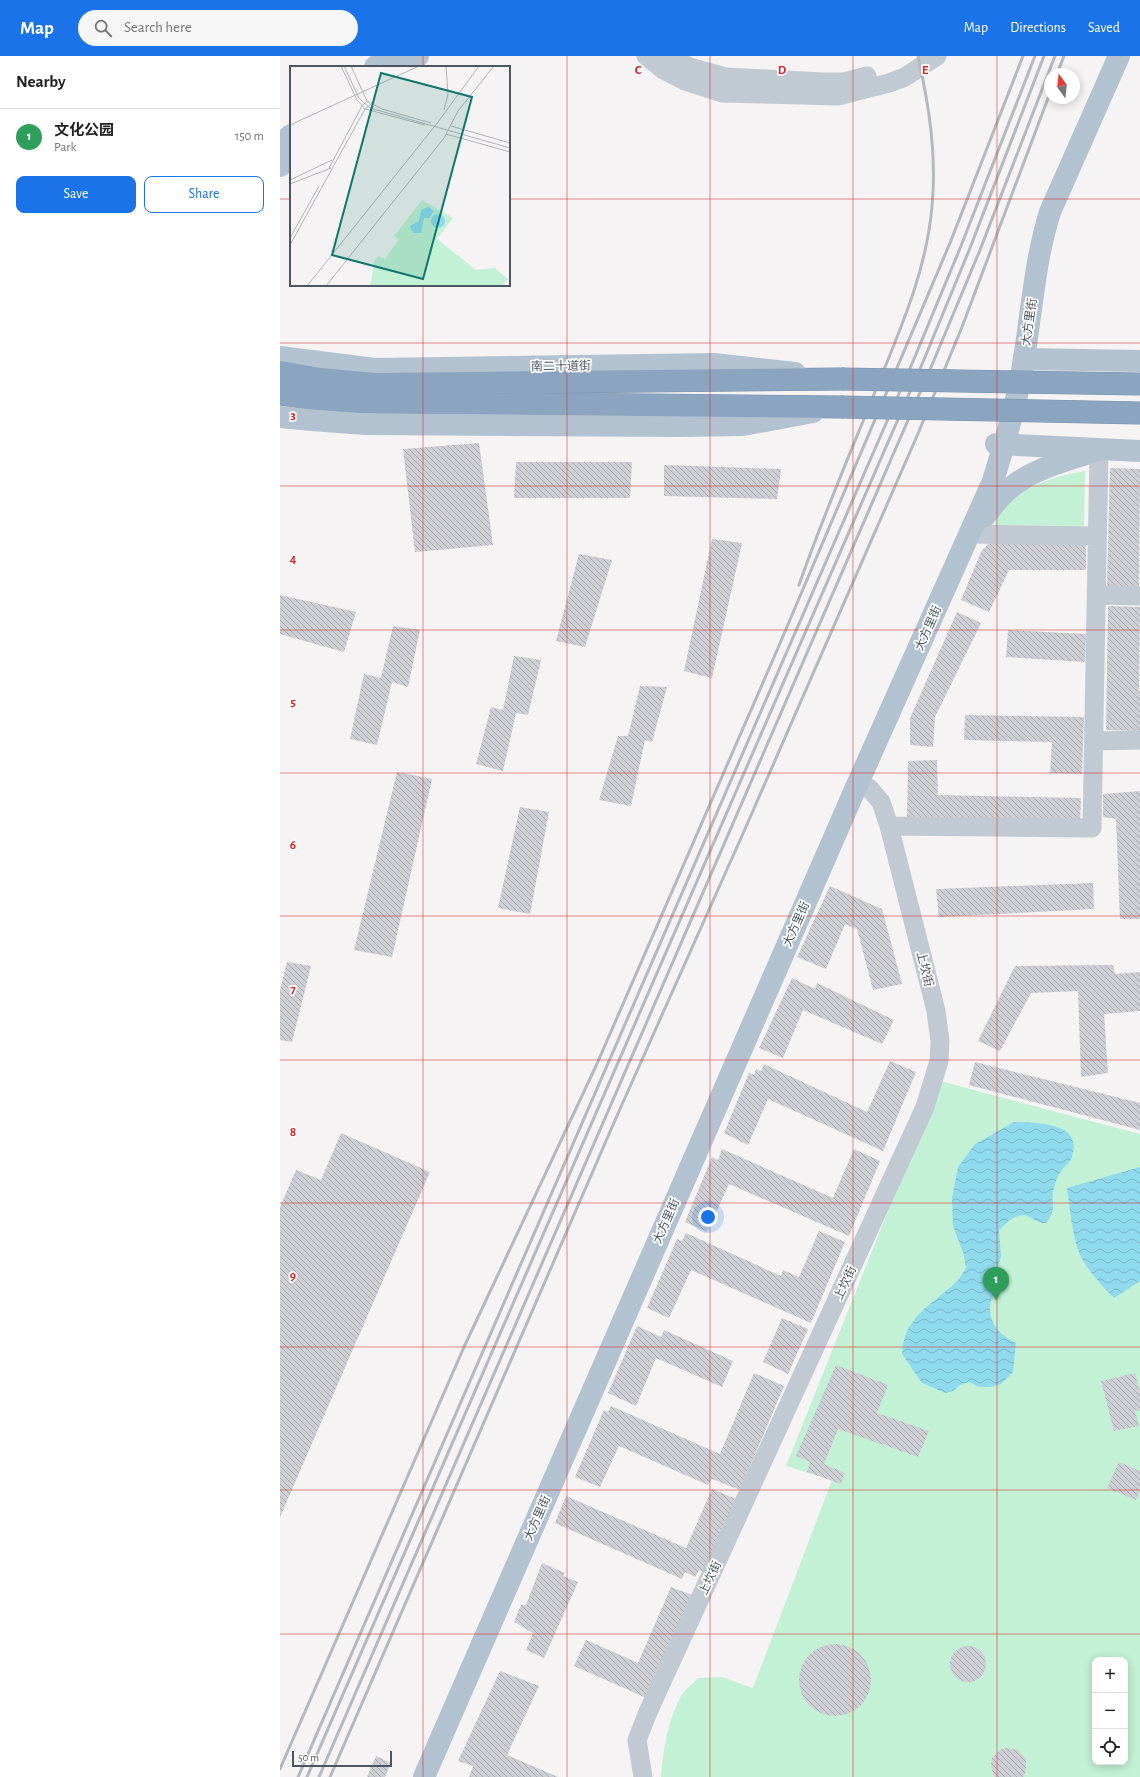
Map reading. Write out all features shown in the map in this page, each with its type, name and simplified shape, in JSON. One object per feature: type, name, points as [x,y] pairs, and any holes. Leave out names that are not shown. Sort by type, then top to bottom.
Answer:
[{"type":"highway","points":[[280,372],[320,379],[375,384],[842,379],[1140,384]]},
{"type":"highway","points":[[280,394],[361,402],[1140,412]]},
{"type":"main road","points":[[376,66],[389,56]]},
{"type":"main road","points":[[405,66],[418,56]]},
{"type":"main road","name":"大方里街","points":[[424,1777],[857,785],[993,482],[1008,394],[1019,290],[1031,229],[1045,192],[1105,56]]},
{"type":"main road","name":"大方里街","points":[[416,1777],[763,973],[903,653],[976,500],[1000,444],[1024,360],[1035,273],[1042,236],[1050,212],[1119,56]]},
{"type":"main road","points":[[280,144],[290,136]]},
{"type":"main road","points":[[280,166],[290,159]]},
{"type":"main road","name":"南二十道街","points":[[280,357],[375,369],[714,364],[842,379]]},
{"type":"main road","points":[[1024,360],[1140,361]]},
{"type":"main road","points":[[280,416],[365,424],[743,425],[841,407]]},
{"type":"main road","points":[[1000,444],[1140,451]]},
{"type":"main road","points":[[970,534],[1008,489],[1027,476],[1045,468],[1099,450]]},
{"type":"street","points":[[646,56],[662,69],[685,81],[722,93],[838,96],[905,77],[937,56]]},
{"type":"street","points":[[670,56],[689,67],[715,76],[745,79],[844,82],[901,66],[905,77]]},
{"type":"street","points":[[889,826],[1092,828],[1095,740],[1099,450]]},
{"type":"street","points":[[970,534],[1097,536]]},
{"type":"street","points":[[1097,595],[1140,596]]},
{"type":"street","points":[[1095,740],[1140,740]]},
{"type":"street","name":"上坎街","points":[[643,1777],[637,1740],[648,1712],[925,1107],[939,1060],[940,1042],[936,1010],[889,826],[881,802],[869,788],[857,785]]},
{"type":"green space","points":[[1085,471],[1084,526],[994,525],[1000,511],[1008,502],[1028,489],[1050,479]]},
{"type":"green space","points":[[940,1081],[1140,1134],[1140,1777],[661,1777],[663,1756],[669,1725],[676,1705],[681,1696],[698,1678],[722,1677],[753,1688],[832,1480],[786,1466]]},
{"type":"water","points":[[1014,1122],[1046,1124],[1066,1131],[1072,1138],[1074,1147],[1071,1159],[1061,1171],[1056,1182],[1052,1198],[1053,1209],[1050,1218],[1046,1223],[1022,1215],[1013,1218],[999,1231],[1001,1257],[997,1270],[1002,1283],[991,1300],[990,1309],[994,1325],[1007,1338],[1016,1343],[1013,1372],[1001,1384],[990,1387],[979,1387],[969,1382],[960,1385],[953,1391],[945,1393],[922,1383],[902,1354],[904,1341],[913,1321],[920,1313],[955,1283],[966,1268],[964,1255],[953,1226],[952,1198],[958,1167],[975,1144]]},
{"type":"water","points":[[1140,1167],[1140,1281],[1114,1298],[1100,1284],[1081,1257],[1073,1232],[1067,1188]]},
{"type":"building","points":[[479,443],[493,545],[415,552],[403,449]]},
{"type":"building","points":[[516,462],[632,462],[630,498],[514,498]]},
{"type":"building","points":[[664,465],[781,469],[777,499],[664,496]]},
{"type":"building","points":[[1110,468],[1140,469],[1139,587],[1107,587]]},
{"type":"building","points":[[712,539],[742,543],[712,678],[684,671]]},
{"type":"building","points":[[988,544],[1086,545],[1086,570],[1009,570],[989,612],[961,600],[981,552]]},
{"type":"building","points":[[579,554],[612,560],[585,647],[556,641]]},
{"type":"building","points":[[280,595],[356,612],[344,652],[280,634]]},
{"type":"building","points":[[1108,606],[1140,607],[1140,731],[1106,730]]},
{"type":"building","points":[[957,612],[981,623],[935,717],[933,747],[910,745],[910,718]]},
{"type":"building","points":[[393,626],[420,630],[408,687],[392,682],[377,745],[350,739],[364,674],[381,678]]},
{"type":"building","points":[[1008,630],[1086,634],[1085,662],[1006,657]]},
{"type":"building","points":[[514,656],[541,660],[528,715],[516,713],[503,771],[476,764],[491,707],[503,710]]},
{"type":"building","points":[[640,686],[667,687],[652,742],[645,740],[631,806],[599,800],[618,736],[628,736]]},
{"type":"building","points":[[965,715],[1084,717],[1082,774],[1050,773],[1052,742],[964,740]]},
{"type":"building","points":[[937,760],[938,795],[1081,798],[1080,824],[907,820],[908,761]]},
{"type":"building","points":[[397,772],[432,779],[392,957],[354,950]]},
{"type":"building","points":[[1140,791],[1140,919],[1120,919],[1116,819],[1103,817],[1103,794]]},
{"type":"building","points":[[520,807],[549,812],[530,914],[498,908]]},
{"type":"building","points":[[1093,883],[1094,909],[939,917],[936,889]]},
{"type":"building","points":[[830,886],[882,909],[902,984],[873,990],[857,929],[845,924],[826,969],[797,957]]},
{"type":"building","points":[[287,962],[311,966],[292,1042],[280,1040],[280,990]]},
{"type":"building","points":[[1113,965],[1115,974],[1140,972],[1140,1011],[1104,1014],[1108,1073],[1081,1077],[1078,991],[1031,993],[1000,1051],[978,1041],[1015,966]]},
{"type":"building","points":[[792,978],[815,989],[817,983],[894,1020],[882,1044],[803,1010],[783,1058],[759,1048]]},
{"type":"building","points":[[890,1061],[916,1072],[883,1151],[768,1099],[748,1145],[724,1133],[749,1073],[754,1075],[756,1069],[761,1071],[764,1064],[867,1112]]},
{"type":"building","points":[[975,1062],[1140,1103],[1140,1130],[969,1085]]},
{"type":"building","points":[[341,1133],[430,1172],[280,1517],[280,1207],[296,1170],[321,1180]]},
{"type":"building","points":[[722,1149],[833,1198],[854,1149],[880,1161],[849,1236],[729,1184],[707,1232],[685,1222],[712,1157],[718,1160]]},
{"type":"building","points":[[819,1231],[845,1242],[811,1323],[691,1270],[669,1318],[647,1308],[677,1239],[682,1241],[686,1233],[781,1276],[783,1270],[799,1277]]},
{"type":"building","points":[[782,1318],[808,1329],[788,1374],[763,1362]]},
{"type":"building","points":[[637,1326],[661,1337],[664,1330],[733,1361],[722,1387],[656,1358],[636,1406],[608,1393]]},
{"type":"building","points":[[836,1365],[888,1385],[877,1413],[929,1431],[918,1457],[838,1429],[824,1464],[845,1473],[841,1484],[807,1472],[810,1462],[796,1456]]},
{"type":"building","points":[[754,1373],[784,1386],[740,1490],[712,1479],[708,1485],[619,1446],[600,1487],[575,1477],[604,1410],[608,1412],[611,1406],[720,1454]]},
{"type":"building","points":[[1135,1373],[1140,1392],[1140,1410],[1135,1411],[1139,1426],[1114,1431],[1101,1381]]},
{"type":"building","points":[[1119,1462],[1140,1471],[1140,1490],[1136,1500],[1107,1488]]},
{"type":"building","points":[[712,1489],[736,1499],[704,1572],[699,1570],[695,1577],[685,1572],[682,1579],[555,1523],[566,1496],[686,1548]]},
{"type":"building","points":[[542,1563],[565,1573],[563,1576],[578,1582],[544,1658],[526,1650],[533,1633],[514,1622],[521,1605],[526,1605]]},
{"type":"building","points":[[671,1587],[697,1597],[651,1700],[574,1666],[586,1640],[638,1663]]},
{"type":"building","points":[[835,1644],[849,1647],[861,1654],[868,1666],[871,1680],[868,1694],[861,1706],[849,1713],[835,1716],[821,1713],[809,1706],[802,1694],[799,1680],[802,1666],[809,1654],[821,1647]]},
{"type":"building","points":[[972,1646],[981,1651],[985,1657],[985,1671],[981,1677],[972,1682],[964,1682],[955,1677],[951,1671],[950,1660],[955,1651],[961,1647]]},
{"type":"building","points":[[500,1671],[539,1686],[507,1755],[558,1777],[469,1777],[473,1766],[458,1761]]},
{"type":"building","points":[[1006,1748],[1018,1750],[1026,1759],[1026,1771],[1023,1777],[995,1777],[993,1775],[991,1764],[992,1758],[1000,1750]]},
{"type":"building","points":[[376,1756],[391,1763],[385,1777],[367,1777]]},
{"type":"railway","points":[[799,585],[828,508],[905,318],[925,252],[932,206],[933,149],[926,93],[918,56]]},
{"type":"railway","points":[[280,1769],[464,1347],[596,1066],[778,648],[950,243],[1023,56]]},
{"type":"railway","points":[[298,1777],[914,359],[961,246],[1035,56]]},
{"type":"railway","points":[[307,1777],[923,362],[970,248],[1044,56]]},
{"type":"railway","points":[[319,1777],[932,365],[980,250],[1055,56]]},
{"type":"railway","points":[[1059,68],[1064,56]]},
{"type":"railway","points":[[330,1777],[616,1118],[745,829],[917,436],[962,327],[1046,104]]},
{"type":"place","name":"文化公园","points":[[996,1300]]}]
